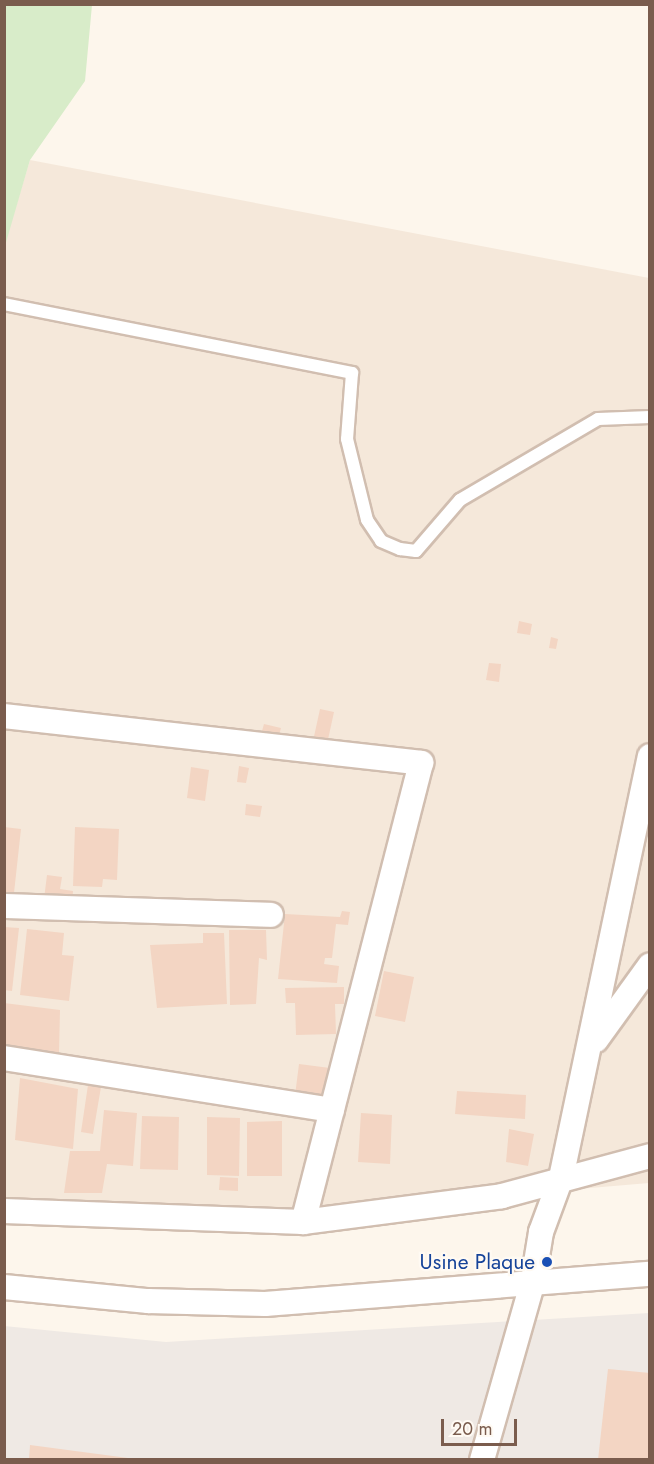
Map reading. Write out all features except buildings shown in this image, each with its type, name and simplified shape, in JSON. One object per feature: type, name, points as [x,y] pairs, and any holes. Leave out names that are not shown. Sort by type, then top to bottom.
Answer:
[{"type":"street","points":[[4,716],[421,763],[303,1222]]},
{"type":"street","points":[[482,1460],[533,1281],[541,1232],[561,1178],[591,1047],[650,756]]},
{"type":"street","points":[[4,906],[271,915]]},
{"type":"street","points":[[591,1047],[650,965]]},
{"type":"street","points":[[4,1058],[332,1110]]},
{"type":"street","points":[[4,1211],[303,1222],[502,1196],[561,1178],[650,1156]]},
{"type":"street","points":[[4,1287],[148,1301],[265,1304],[533,1281],[650,1274]]},
{"type":"lane","points":[[4,304],[352,373],[347,439],[368,520],[381,541],[400,549],[416,551],[460,500],[598,419],[650,417]]},
{"type":"shaded area","points":[[30,160],[649,278],[649,1183],[262,1216],[5,1207],[4,246]]},
{"type":"shaded area","points":[[649,1313],[649,1459],[5,1459],[4,1326],[166,1342]]},
{"type":"green space","points":[[5,4],[92,5],[85,81],[30,160],[5,246]]},
{"type":"place","name":"Usine Plaque","points":[[547,1262]]}]
